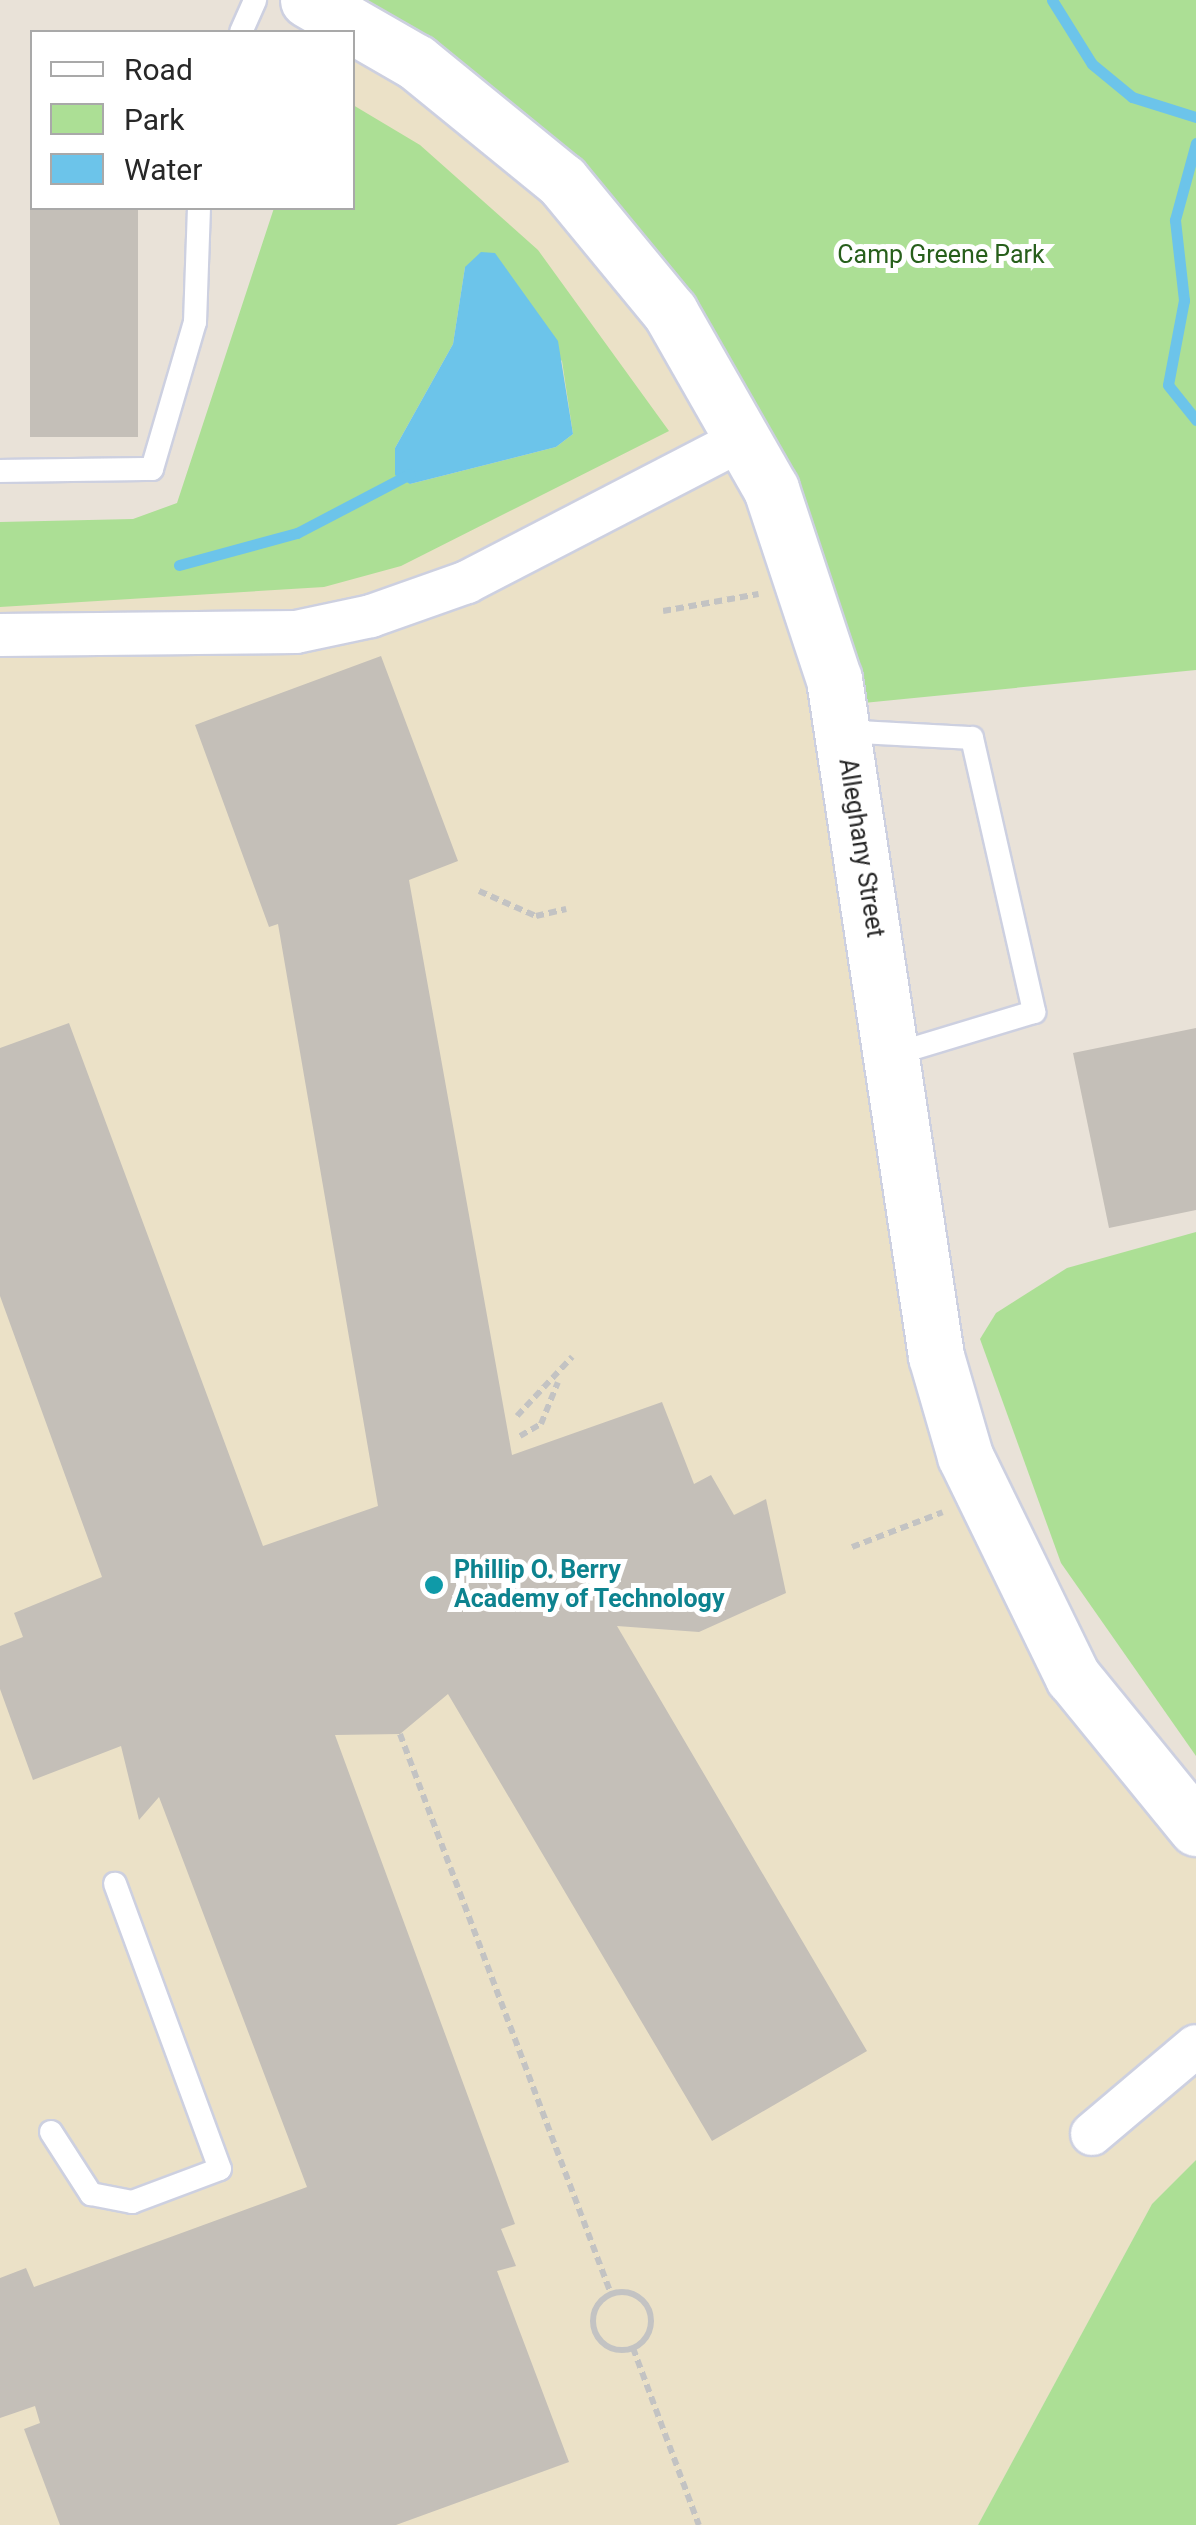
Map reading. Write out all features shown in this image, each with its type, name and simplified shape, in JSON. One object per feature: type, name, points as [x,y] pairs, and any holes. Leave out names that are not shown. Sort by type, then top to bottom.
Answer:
[{"type":"street","name":"Alleghany Street","points":[[308,0],[416,62],[562,180],[670,312],[745,438],[808,582],[842,731],[936,1356],[992,1525],[1073,1676],[1196,1828]]},
{"type":"street","points":[[0,635],[296,632],[371,616],[468,582],[745,438]]},
{"type":"street","points":[[1092,2134],[1196,2046]]},
{"type":"lane","points":[[241,30],[255,0]]},
{"type":"lane","points":[[0,471],[152,469],[195,322],[199,210]]},
{"type":"lane","points":[[842,731],[972,738],[1034,1012],[892,1056]]},
{"type":"lane","points":[[51,2132],[91,2194],[132,2202],[220,2169],[115,1884]]},
{"type":"path","points":[[664,611],[769,592]]},
{"type":"path","points":[[479,891],[536,916],[566,909]]},
{"type":"path","points":[[520,1436],[541,1424],[572,1357]]},
{"type":"path","points":[[517,1416],[558,1381]]},
{"type":"path","points":[[852,1547],[944,1512]]},
{"type":"path","points":[[400,1734],[611,2294]]},
{"type":"path","points":[[611,2294],[635,2294],[648,2308],[648,2336],[633,2348],[614,2349],[594,2329],[595,2310],[611,2294]]},
{"type":"path","points":[[633,2348],[699,2525]]},
{"type":"shaded area","points":[[355,34],[625,256],[804,584],[963,1461],[1196,1835],[1196,2160],[1152,2204],[978,2525],[0,2525],[0,573],[179,571],[351,210],[355,210]]},
{"type":"green space","name":"Camp Greene Park","points":[[320,0],[1196,0],[1196,670],[843,705],[678,315]]},
{"type":"green space","points":[[355,106],[420,145],[538,250],[669,431],[401,566],[324,587],[0,607],[0,522],[133,519],[177,503],[273,210],[355,210]],"holes":[[[465,267],[562,361],[573,434],[556,447],[410,484],[395,448],[453,344]]]},
{"type":"green space","points":[[1196,1232],[1196,1756],[1061,1563],[980,1339],[996,1313],[1067,1268]]},
{"type":"green space","points":[[1196,2160],[1196,2525],[978,2525],[1152,2204]]},
{"type":"water","points":[[481,252],[495,253],[558,341],[573,434],[556,447],[410,484],[395,475],[395,448],[453,344],[465,267]]},
{"type":"building","points":[[30,210],[138,210],[138,437],[30,437]]},
{"type":"building","name":"Phillip O. Berry Academy of Technology","points":[[381,656],[458,861],[409,880],[512,1455],[662,1402],[694,1484],[711,1475],[734,1515],[766,1499],[786,1593],[699,1632],[617,1626],[867,2051],[712,2141],[448,1694],[400,1734],[335,1735],[515,2224],[501,2229],[516,2266],[497,2271],[569,2462],[396,2525],[60,2525],[24,2429],[40,2423],[35,2406],[0,2418],[0,2278],[26,2268],[34,2287],[307,2187],[159,1797],[139,1820],[121,1746],[33,1780],[0,1689],[0,1646],[23,1637],[14,1613],[102,1577],[0,1296],[0,1048],[69,1023],[263,1546],[378,1506],[278,924],[269,927],[195,725]]},
{"type":"building","points":[[1196,1028],[1196,1210],[1109,1228],[1073,1053]]},
{"type":"waterway","points":[[1052,0],[1092,64],[1132,97],[1196,117]]},
{"type":"waterway","points":[[1196,143],[1175,220],[1184,300],[1168,385],[1196,420]]},
{"type":"waterway","points":[[179,565],[297,533],[410,474]]},
{"type":"place","name":"Phillip O. Berry Academy of Technology","points":[[434,1585]]}]
